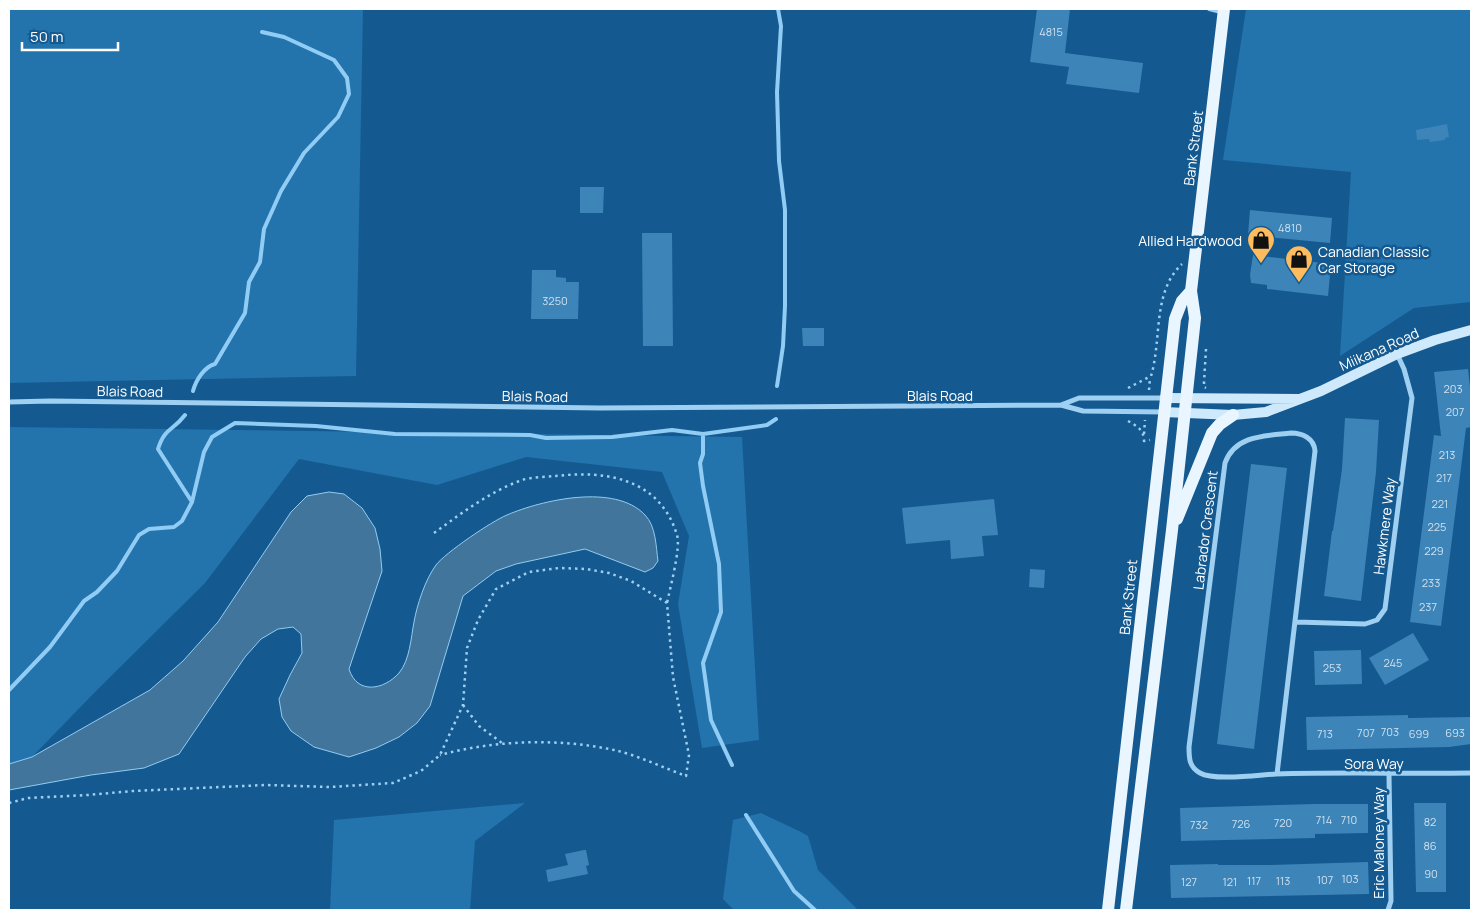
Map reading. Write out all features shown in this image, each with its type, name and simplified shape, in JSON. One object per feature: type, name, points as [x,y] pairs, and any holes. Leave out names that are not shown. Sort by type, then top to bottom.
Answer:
[{"type":"main road","name":"Bank Street","points":[[1126,910],[1172,530],[1195,318],[1191,291],[1224,11]]},
{"type":"main road","name":"Bank Street","points":[[1108,910],[1175,319],[1182,301],[1191,291]]},
{"type":"main road","points":[[1172,530],[1212,433],[1220,424],[1233,415]]},
{"type":"street","name":"Miikana Road","points":[[1164,412],[1233,415],[1266,412],[1321,391],[1397,354],[1435,340],[1471,330]]},
{"type":"street","name":"Hawkmere Way","points":[[1296,622],[1365,624],[1377,620],[1385,609],[1412,398],[1404,369],[1397,354]]},
{"type":"street","name":"Blais Road","points":[[1061,405],[1080,398],[1165,398]]},
{"type":"street","name":"Miikana Road","points":[[1165,398],[1299,399]]},
{"type":"street","name":"Blais Road","points":[[9,402],[60,401],[600,408],[1061,405],[1083,411],[1164,412]]},
{"type":"street","name":"Labrador Crescent","points":[[1290,432],[1308,438],[1315,451],[1277,774],[1214,777],[1201,774],[1193,768],[1189,758],[1189,747],[1225,464],[1232,451],[1245,440],[1290,432]]},
{"type":"street","name":"Sora Way","points":[[1277,774],[1471,773]]},
{"type":"street","name":"Eric Maloney Way","points":[[1388,910],[1391,901],[1389,774]]},
{"type":"lane","points":[[1209,9],[1224,11]]},
{"type":"path","points":[[1110,398],[1151,376],[1165,290],[1173,273],[1196,252]]},
{"type":"path","points":[[1206,347],[1204,387],[1210,389]]},
{"type":"path","points":[[1105,412],[1137,426],[1144,435],[1144,441]]},
{"type":"path","points":[[434,533],[489,495],[524,480],[565,475],[604,475],[644,488],[664,506],[678,536],[675,566],[667,602],[673,677],[689,755],[686,776],[615,750],[561,743],[502,743],[440,755]]},
{"type":"path","points":[[9,803],[28,798],[133,791],[265,786],[330,787],[393,783],[422,771],[440,755],[463,705],[468,648],[478,620],[496,589],[529,572],[559,568],[586,569],[609,573],[631,581],[667,602]]},
{"type":"path","points":[[463,705],[479,726],[502,743]]},
{"type":"shaded area","points":[[9,9],[363,9],[356,376],[9,383]]},
{"type":"shaded area","points":[[1246,9],[1471,9],[1471,302],[1414,308],[1340,356],[1351,172],[1223,160]]},
{"type":"shaded area","points":[[9,427],[742,437],[759,740],[702,748],[678,604],[689,536],[662,472],[526,457],[437,485],[299,459],[205,583],[32,757],[9,764]]},
{"type":"shaded area","points":[[329,492],[344,494],[362,508],[375,528],[380,549],[382,571],[349,669],[358,683],[364,686],[379,686],[386,683],[393,679],[403,668],[410,648],[419,600],[428,578],[436,565],[469,538],[507,515],[539,504],[578,497],[616,499],[632,505],[649,520],[655,537],[658,561],[653,568],[645,572],[585,549],[516,564],[496,571],[463,596],[430,706],[417,723],[399,737],[376,748],[349,757],[314,747],[291,731],[282,717],[279,699],[302,653],[301,634],[293,627],[278,629],[261,639],[245,657],[179,754],[144,768],[91,775],[9,790],[9,764],[32,757],[150,690],[183,661],[218,622],[291,512],[307,496]]},
{"type":"shaded area","points":[[525,803],[475,841],[470,910],[330,910],[334,820]]},
{"type":"shaded area","points":[[761,813],[808,836],[818,870],[858,910],[734,910],[723,899],[733,820]]},
{"type":"building","points":[[1037,9],[1070,9],[1065,53],[1143,63],[1139,93],[1066,84],[1069,67],[1030,62]]},
{"type":"building","points":[[1447,124],[1449,137],[1445,138],[1445,140],[1430,142],[1429,139],[1417,140],[1416,130]]},
{"type":"building","points":[[580,187],[604,187],[603,213],[580,213]]},
{"type":"building","points":[[1250,210],[1332,218],[1330,243],[1248,235]]},
{"type":"building","points":[[642,233],[672,233],[673,346],[643,346]]},
{"type":"building","points":[[1253,255],[1331,264],[1328,296],[1267,289],[1267,285],[1251,283],[1250,275]]},
{"type":"building","points":[[532,270],[556,270],[556,277],[566,278],[566,282],[579,282],[578,319],[531,319]]},
{"type":"building","points":[[802,328],[824,328],[824,346],[803,346]]},
{"type":"building","points":[[1468,369],[1471,396],[1471,427],[1466,428],[1441,626],[1410,622],[1434,435],[1441,436],[1434,372]]},
{"type":"building","points":[[1345,418],[1379,420],[1376,472],[1361,601],[1324,596],[1342,469]]},
{"type":"building","points":[[1251,464],[1287,468],[1254,749],[1217,744]]},
{"type":"building","points":[[994,499],[998,535],[982,536],[984,556],[951,559],[950,540],[906,544],[902,508]]},
{"type":"building","points":[[1030,569],[1045,570],[1044,588],[1029,587]]},
{"type":"building","points":[[1413,633],[1429,660],[1385,685],[1369,658]]},
{"type":"building","points":[[1361,650],[1362,684],[1315,685],[1314,651]]},
{"type":"building","points":[[1408,715],[1408,718],[1471,717],[1471,744],[1449,747],[1307,750],[1306,717]]},
{"type":"building","points":[[1414,803],[1446,803],[1446,892],[1416,892]]},
{"type":"building","points":[[1368,804],[1368,833],[1315,834],[1315,838],[1181,841],[1180,808]]},
{"type":"building","points":[[586,850],[589,865],[586,866],[588,874],[548,882],[546,870],[568,865],[565,854]]},
{"type":"building","points":[[1368,862],[1369,894],[1171,898],[1170,865],[1271,865]]},
{"type":"waterway","points":[[777,386],[783,346],[785,306],[785,210],[779,161],[777,92],[781,26],[778,9]]},
{"type":"waterway","points":[[193,391],[201,374],[215,364],[245,313],[249,282],[260,262],[264,229],[281,191],[304,153],[338,117],[349,94],[347,78],[334,60],[284,37],[262,32]]},
{"type":"waterway","points":[[185,415],[166,433],[158,449],[192,502]]},
{"type":"waterway","points":[[9,690],[50,647],[84,601],[97,592],[117,571],[139,535],[149,529],[174,527],[182,521],[192,502],[204,452],[212,437],[235,423],[316,426],[395,434],[530,435],[546,438],[612,437],[672,430],[703,434],[767,425],[776,419]]},
{"type":"waterway","points":[[703,434],[703,454],[700,463],[719,564],[721,612],[703,663],[711,720],[732,765]]},
{"type":"waterway","points":[[746,815],[794,891],[815,910]]},
{"type":"place","name":"Allied Hardwood","points":[[1261,264]]},
{"type":"place","name":"Canadian Classic Car Storage","points":[[1299,283]]}]
